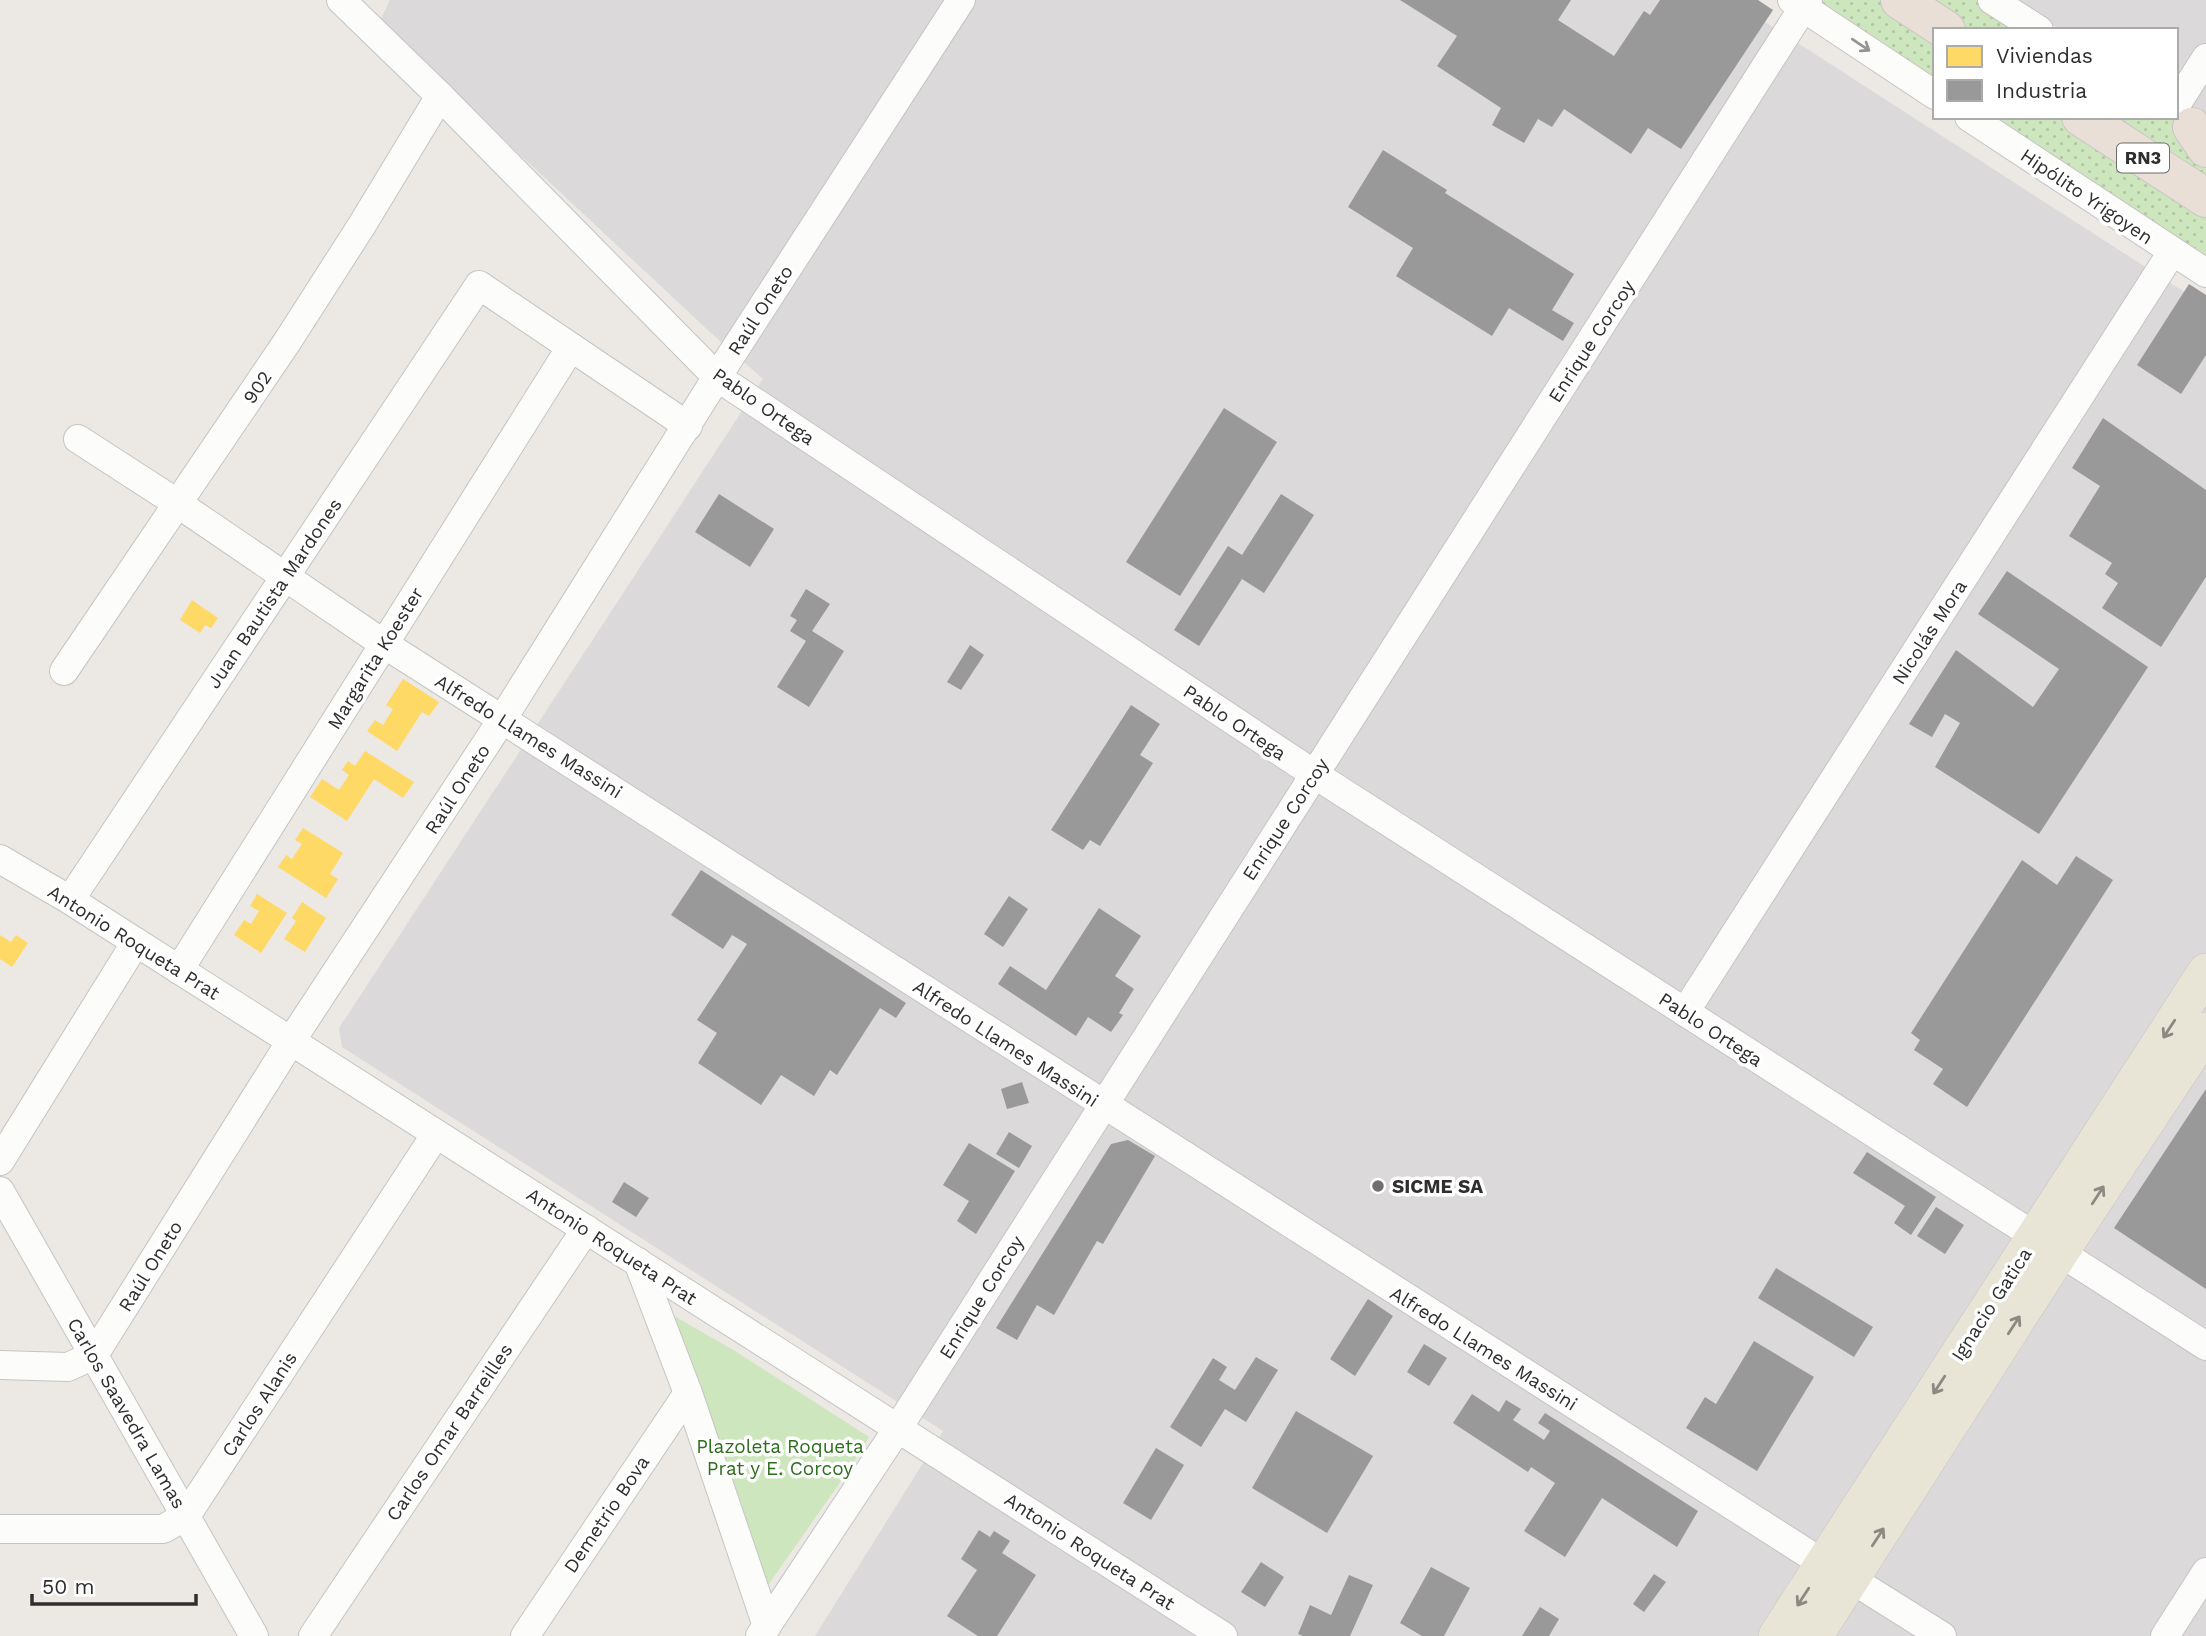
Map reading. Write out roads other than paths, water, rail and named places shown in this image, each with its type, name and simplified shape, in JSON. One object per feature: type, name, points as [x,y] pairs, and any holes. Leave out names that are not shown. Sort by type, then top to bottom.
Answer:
[{"type":"highway","points":[[1900,0],[1943,28]]},
{"type":"highway","name":"RN3","points":[[2084,119],[2206,198]]},
{"type":"main road","name":"Ignacio Gatica","points":[[1777,1636],[1837,1572],[2048,1244],[2206,972]]},
{"type":"main road","name":"Ignacio Gatica","points":[[2048,1244],[2206,1031]]},
{"type":"main road","name":"Ignacio Gatica","points":[[1814,1636],[1837,1572]]},
{"type":"street","name":"Pablo Ortega","points":[[341,0],[440,96],[717,377],[1314,774],[2206,1346]]},
{"type":"street","name":"Raúl Oneto","points":[[94,1355],[291,1041],[503,719],[717,377],[961,0]]},
{"type":"street","points":[[1992,0],[2036,28]]},
{"type":"street","points":[[1801,3],[1933,94]]},
{"type":"street","name":"Enrique Corcoy","points":[[764,1631],[898,1428],[1801,3]]},
{"type":"street","points":[[2191,127],[2206,58]]},
{"type":"street","name":"902","points":[[64,671],[355,237],[440,96]]},
{"type":"street","name":"Hipólito Yrigoyen","points":[[1972,119],[2206,273]]},
{"type":"street","name":"Nicolás Mora","points":[[1685,1012],[2172,253]]},
{"type":"street","name":"Juan Bautista Mardones","points":[[70,900],[479,285],[571,347]]},
{"type":"street","points":[[571,347],[688,426]]},
{"type":"street","name":"Margarita Koester","points":[[179,970],[571,347]]},
{"type":"street","name":"Alfredo Llames Massini","points":[[78,439],[384,644],[1102,1105],[1942,1636]]},
{"type":"street","name":"Antonio Roqueta Prat","points":[[0,859],[70,900],[1223,1636]]},
{"type":"street","points":[[0,1161],[136,942]]},
{"type":"street","name":"Carlos Alanis","points":[[186,1516],[436,1134]]},
{"type":"street","name":"Carlos Saavedra Lamas","points":[[0,1191],[254,1636]]},
{"type":"street","name":"Carlos Omar Barreilles","points":[[313,1636],[586,1229]]},
{"type":"street","points":[[638,1262],[688,1393],[764,1631]]},
{"type":"street","points":[[0,1365],[68,1367],[94,1355]]},
{"type":"street","name":"Demetrio Bova","points":[[525,1636],[688,1393]]},
{"type":"street","points":[[0,1529],[163,1529],[186,1516]]},
{"type":"street","points":[[2165,1636],[2206,1572]]},
{"type":"place","name":"SICME SA","points":[[1378,1186]]},
{"type":"park label","name":"Plazoleta Roqueta Prat y E. Corcoy","points":[[780,1457]]}]
